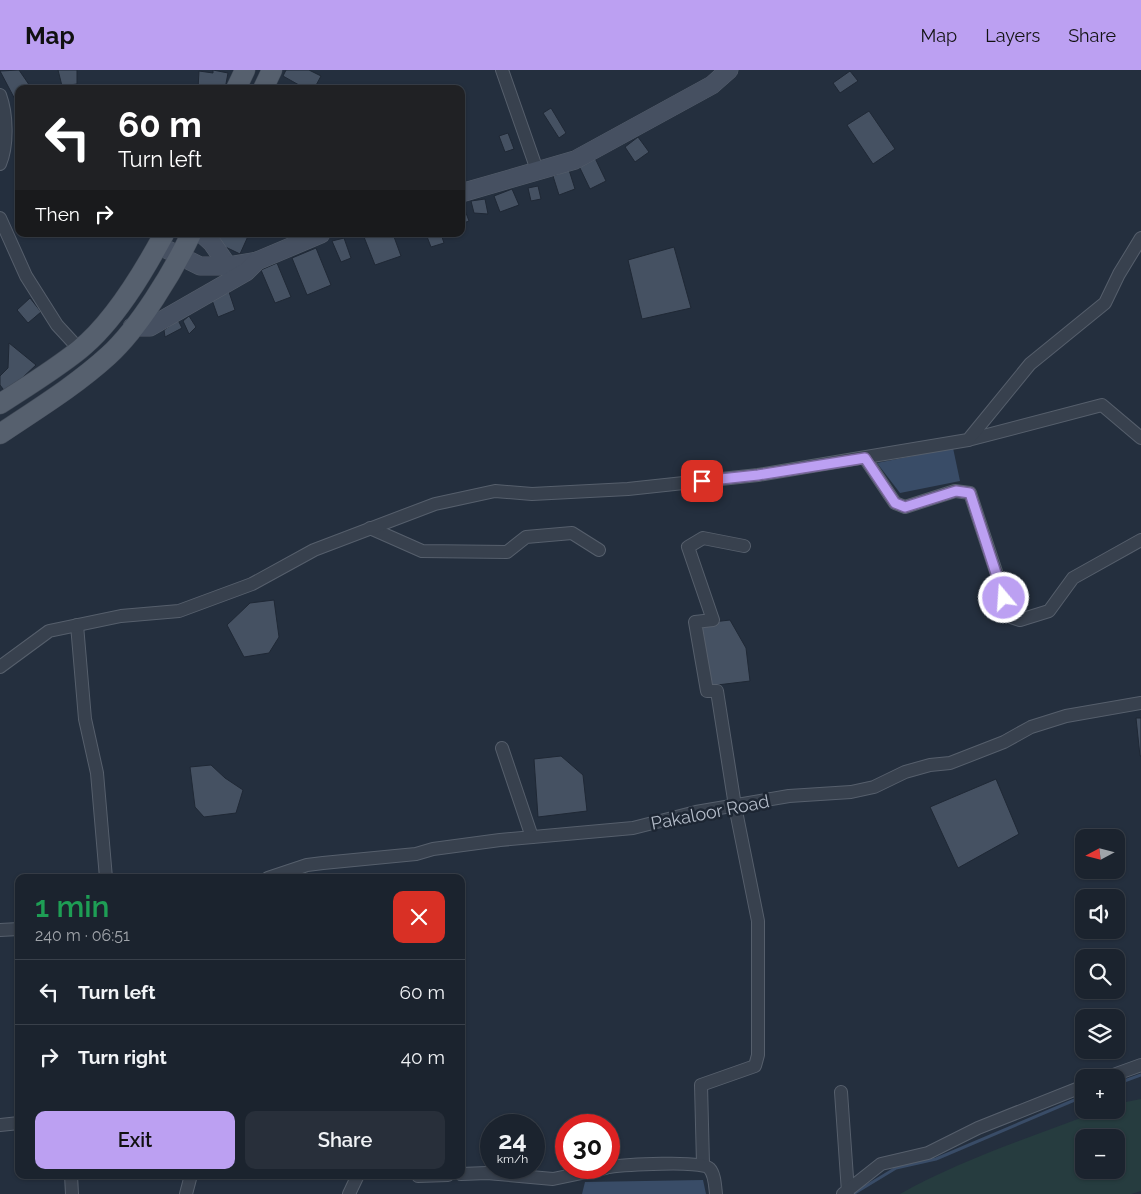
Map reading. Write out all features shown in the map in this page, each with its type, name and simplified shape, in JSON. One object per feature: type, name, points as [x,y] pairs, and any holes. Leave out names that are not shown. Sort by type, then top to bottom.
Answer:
[{"type":"main road","points":[[238,85],[245,70]]},
{"type":"main road","points":[[265,85],[272,70]]},
{"type":"main road","points":[[465,192],[575,160],[712,85],[730,70]]},
{"type":"main road","points":[[0,434],[78,382],[110,355],[160,288],[189,237]]},
{"type":"main road","points":[[205,237],[212,243],[228,266]]},
{"type":"main road","points":[[0,404],[80,350],[105,323],[148,266],[161,239],[179,257],[200,266],[228,266],[257,261],[315,237]]},
{"type":"main road","points":[[132,328],[150,327],[246,272],[257,261]]},
{"type":"street","points":[[502,70],[537,170]]},
{"type":"street","points":[[0,95],[5,107],[4,156],[0,164]]},
{"type":"street","points":[[0,218],[4,231],[26,276],[57,325],[80,350]]},
{"type":"street","points":[[968,440],[1030,364],[1105,303],[1119,274],[1141,238]]},
{"type":"street","points":[[0,667],[49,631],[121,616],[179,612],[252,584],[314,550],[370,528],[435,504],[494,491],[532,494],[628,489],[758,475],[968,440],[1102,405],[1141,438]]},
{"type":"street","points":[[865,458],[895,503],[905,507],[956,491],[970,493],[1011,617],[1020,620],[1049,611],[1073,578],[1141,540]]},
{"type":"street","points":[[370,528],[422,551],[507,552],[526,537],[572,533],[599,550]]},
{"type":"street","points":[[703,1164],[701,1085],[755,1066],[758,1055],[758,921],[717,691],[707,691],[696,622],[713,620],[688,547],[703,538],[744,546]]},
{"type":"street","points":[[77,625],[85,719],[97,772],[106,874]]},
{"type":"street","name":"Pakaloor Road","points":[[280,874],[307,865],[416,854],[434,849],[532,837],[634,828],[696,812],[789,796],[828,794],[874,787],[905,772],[930,765],[950,763],[1004,742],[1031,727],[1066,716],[1141,703]]},
{"type":"street","points":[[502,748],[532,837]]},
{"type":"street","points":[[0,930],[15,928]]},
{"type":"street","points":[[1125,1071],[1141,1066]]},
{"type":"street","points":[[846,1193],[881,1164],[928,1153],[978,1128],[1075,1090]]},
{"type":"street","points":[[841,1092],[846,1193]]},
{"type":"street","points":[[0,1125],[15,1123]]},
{"type":"street","points":[[620,1166],[673,1163],[703,1164],[710,1168],[714,1177],[716,1194]]},
{"type":"street","points":[[465,1174],[487,1173],[555,1179]]},
{"type":"street","points":[[71,1179],[72,1194]]},
{"type":"street","points":[[186,1194],[190,1179]]},
{"type":"street","points":[[349,1194],[356,1179]]},
{"type":"green space","points":[[1141,1099],[1141,1191],[1131,1194],[900,1194],[924,1181],[999,1149],[1078,1119],[1125,1119],[1125,1102]]},
{"type":"water","points":[[953,448],[960,481],[900,493],[877,463]]},
{"type":"water","points":[[703,1180],[706,1194],[582,1194],[585,1182]]},
{"type":"building","points":[[19,70],[29,85],[15,85],[15,99],[0,71]]},
{"type":"building","points":[[58,70],[77,70],[77,84],[62,85]]},
{"type":"building","points":[[213,70],[228,73],[226,85],[198,85],[199,71],[213,73]]},
{"type":"building","points":[[286,70],[309,70],[321,76],[316,85],[299,85],[283,76]]},
{"type":"building","points":[[850,71],[858,81],[840,93],[833,83]]},
{"type":"building","points":[[551,108],[566,133],[559,138],[543,113]]},
{"type":"building","points":[[869,111],[895,149],[873,164],[847,125]]},
{"type":"building","points":[[508,133],[514,149],[505,152],[499,136]]},
{"type":"building","points":[[638,137],[649,152],[635,162],[625,147]]},
{"type":"building","points":[[595,158],[606,181],[590,189],[579,166]]},
{"type":"building","points":[[569,170],[575,189],[559,195],[553,176]]},
{"type":"building","points":[[538,186],[541,199],[531,201],[528,188]]},
{"type":"building","points":[[512,189],[519,205],[500,212],[494,196]]},
{"type":"building","points":[[485,199],[488,214],[474,213],[471,201]]},
{"type":"building","points":[[465,210],[469,221],[465,222]]},
{"type":"building","points":[[210,237],[248,237],[240,254],[209,239]]},
{"type":"building","points":[[364,237],[394,237],[401,256],[375,265]]},
{"type":"building","points":[[427,237],[442,237],[444,243],[431,247]]},
{"type":"building","points":[[344,238],[351,258],[341,262],[332,241]]},
{"type":"building","points":[[674,247],[691,308],[642,319],[628,260]]},
{"type":"building","points":[[316,248],[331,285],[307,295],[292,258]]},
{"type":"building","points":[[277,263],[291,297],[275,303],[261,270]]},
{"type":"building","points":[[229,292],[235,310],[218,317],[212,300]]},
{"type":"building","points":[[30,298],[41,312],[28,323],[17,310]]},
{"type":"building","points":[[189,316],[196,327],[189,334],[183,321]]},
{"type":"building","points":[[178,320],[182,328],[165,337],[164,330]]},
{"type":"building","points":[[9,343],[36,365],[6,393],[0,385],[0,376],[8,368]]},
{"type":"building","points":[[274,600],[279,637],[269,653],[244,657],[227,625],[250,603]]},
{"type":"building","points":[[730,620],[746,648],[750,681],[709,686],[696,624]]},
{"type":"building","points":[[1136,718],[1141,718],[1141,756],[1140,756]]},
{"type":"building","points":[[561,756],[583,775],[587,811],[538,817],[534,759]]},
{"type":"building","points":[[211,765],[225,778],[243,790],[236,813],[204,817],[195,807],[190,767]]},
{"type":"building","points":[[996,779],[1019,834],[958,868],[930,807]]},
{"type":"waterway","points":[[1125,1081],[1141,1075]]},
{"type":"waterway","points":[[853,1194],[896,1168],[936,1159],[1075,1100]]},
{"type":"route","points":[[702,481],[758,475],[865,458],[895,503],[905,507],[956,491],[970,493],[1004,598]]}]
